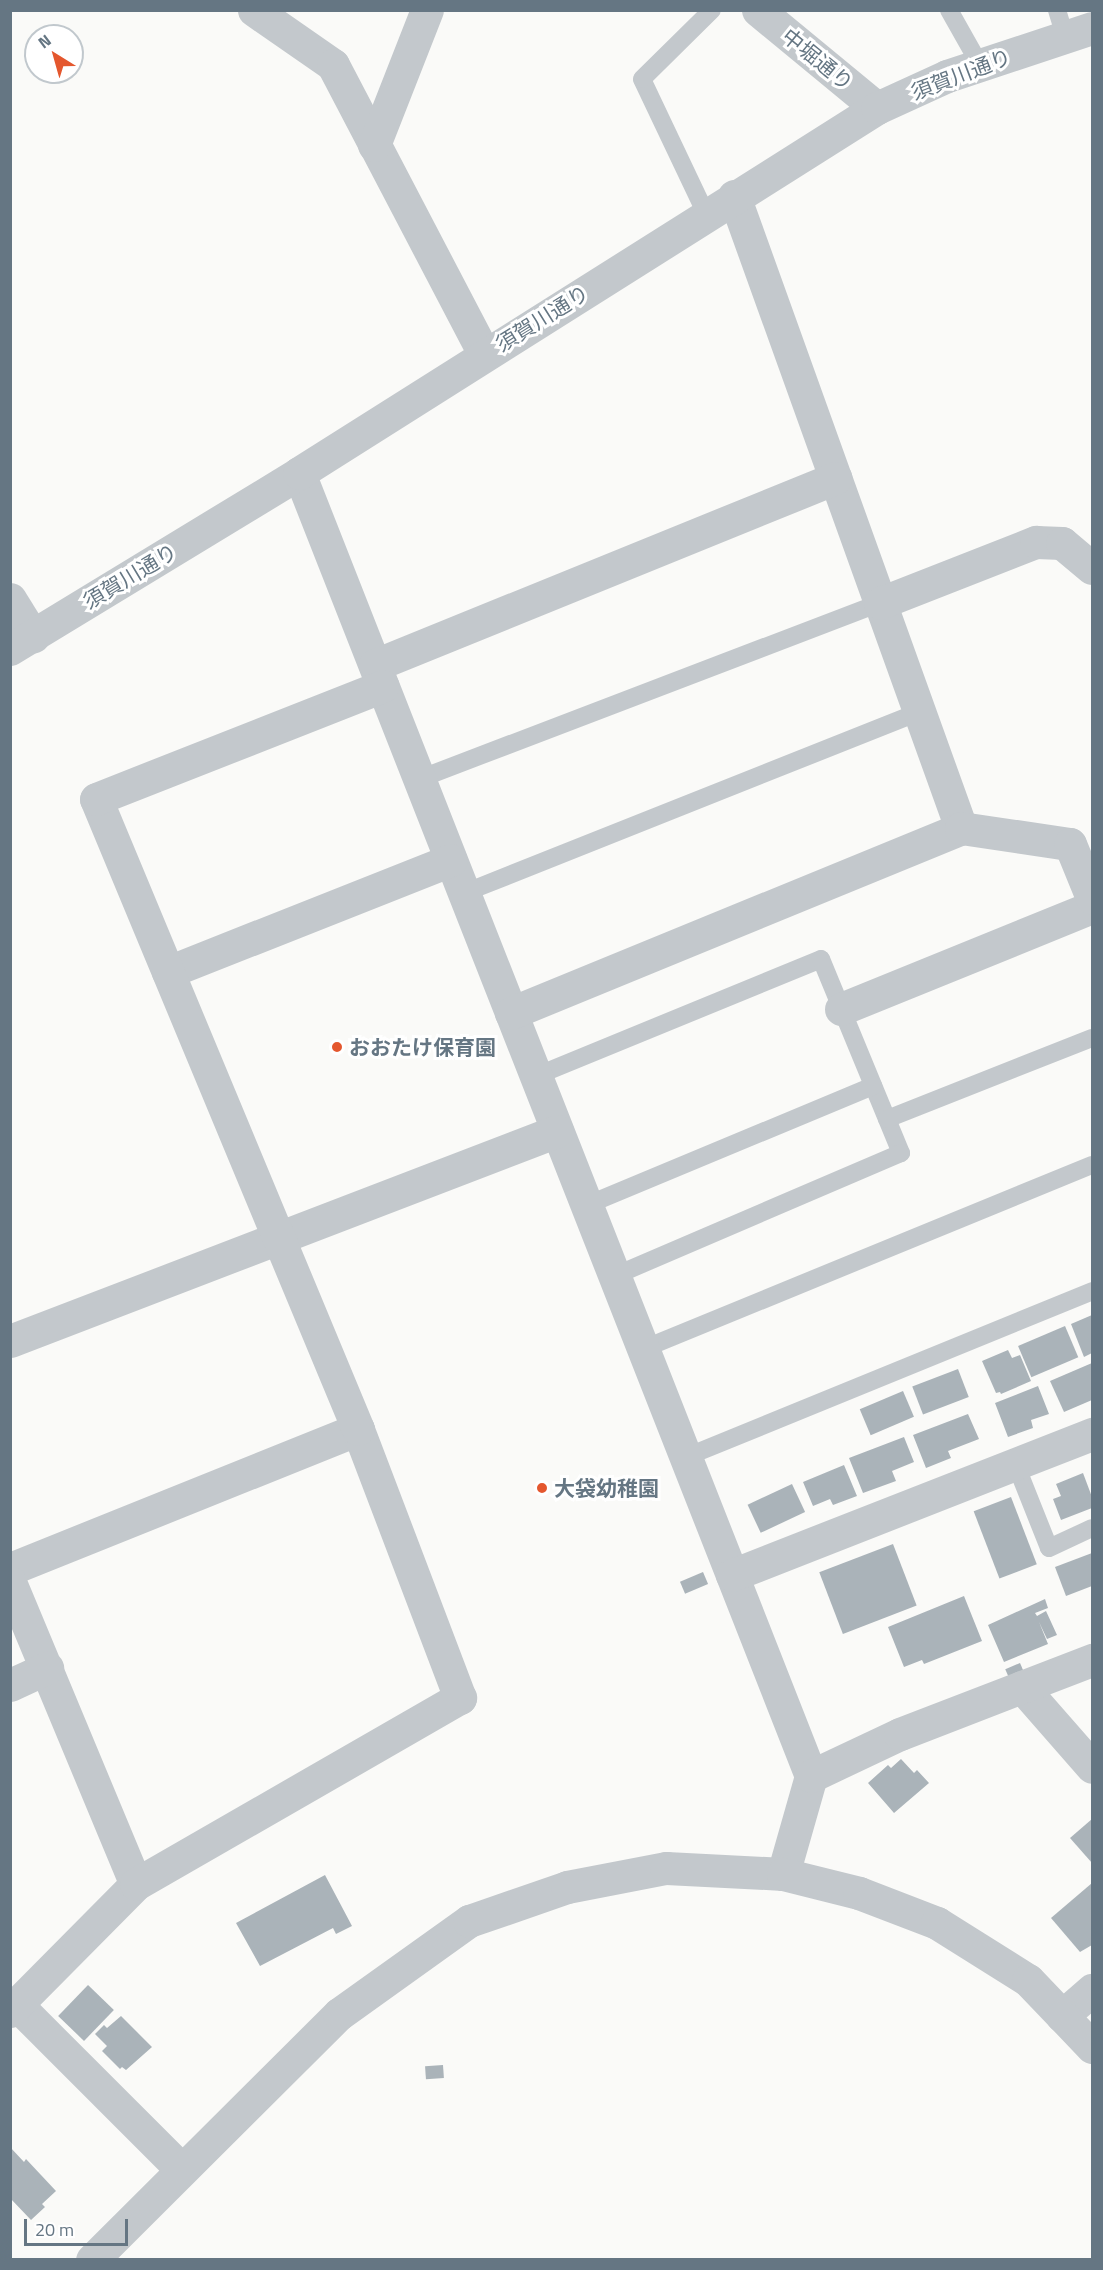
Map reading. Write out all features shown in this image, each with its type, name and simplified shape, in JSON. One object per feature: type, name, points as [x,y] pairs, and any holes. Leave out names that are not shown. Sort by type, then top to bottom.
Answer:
[{"type":"street","points":[[254,10],[333,65],[484,354]]},
{"type":"street","points":[[374,145],[427,10]]},
{"type":"street","name":"中堀通り","points":[[758,10],[877,108]]},
{"type":"street","name":"須賀川通り","points":[[22,642],[299,473],[734,196],[877,108],[947,76],[980,65],[1072,25]]},
{"type":"street","points":[[734,196],[961,828]]},
{"type":"street","points":[[299,473],[811,1776],[783,1874]]},
{"type":"street","points":[[182,2170],[14,2008],[136,1884],[460,1698],[358,1429],[96,800],[835,478]]},
{"type":"street","points":[[880,603],[1036,542],[1062,543],[1092,568]]},
{"type":"street","points":[[10,599],[22,642]]},
{"type":"street","points":[[511,1013],[961,828],[1070,844],[1092,898]]},
{"type":"street","points":[[168,972],[451,860]]},
{"type":"street","points":[[841,1009],[1092,907]]},
{"type":"street","points":[[10,1341],[557,1131]]},
{"type":"street","points":[[10,1569],[358,1429]]},
{"type":"street","points":[[732,1575],[1092,1434]]},
{"type":"street","points":[[10,1582],[136,1884]]},
{"type":"street","points":[[811,1776],[900,1734],[1092,1660]]},
{"type":"street","points":[[10,1684],[47,1668]]},
{"type":"street","points":[[1022,1687],[1092,1767]]},
{"type":"street","points":[[92,2259],[339,2014],[469,1921],[567,1887],[666,1868],[783,1874],[859,1893],[937,1923],[1028,1980],[1092,2047]]},
{"type":"street","points":[[1062,2016],[1092,1990]]},
{"type":"lane","points":[[706,214],[642,79],[712,10]]},
{"type":"lane","points":[[949,10],[980,65]]},
{"type":"lane","points":[[419,779],[880,603]]},
{"type":"lane","points":[[464,893],[919,712]]},
{"type":"lane","points":[[536,1076],[820,959],[901,1153],[614,1276]]},
{"type":"lane","points":[[887,1119],[1092,1038]]},
{"type":"lane","points":[[587,1205],[873,1086]]},
{"type":"lane","points":[[643,1348],[1092,1165]]},
{"type":"lane","points":[[686,1457],[1092,1291]]},
{"type":"lane","points":[[1016,1465],[1049,1548],[1092,1528]]},
{"type":"building","points":[[1092,1315],[1092,1353],[1084,1357],[1071,1324]]},
{"type":"building","points":[[1065,1326],[1078,1357],[1031,1377],[1018,1346]]},
{"type":"building","points":[[1008,1350],[1012,1358],[1020,1355],[1031,1381],[1001,1394],[996,1393],[982,1361]]},
{"type":"building","points":[[1092,1363],[1092,1400],[1064,1412],[1050,1381]]},
{"type":"building","points":[[958,1369],[969,1397],[923,1415],[912,1387]]},
{"type":"building","points":[[1038,1386],[1049,1414],[1031,1420],[1033,1428],[1008,1437],[995,1403]]},
{"type":"building","points":[[903,1391],[914,1417],[871,1435],[860,1409]]},
{"type":"building","points":[[968,1414],[979,1439],[948,1451],[951,1458],[926,1468],[913,1435]]},
{"type":"building","points":[[904,1437],[914,1462],[892,1471],[896,1481],[863,1493],[849,1458]]},
{"type":"building","points":[[844,1465],[857,1496],[833,1505],[830,1499],[813,1506],[803,1482]]},
{"type":"building","points":[[1083,1473],[1092,1497],[1092,1508],[1061,1520],[1053,1499],[1061,1496],[1056,1484]]},
{"type":"building","points":[[792,1484],[805,1512],[761,1533],[748,1505]]},
{"type":"building","points":[[1011,1497],[1037,1564],[999,1579],[974,1511]]},
{"type":"building","points":[[893,1544],[917,1606],[843,1634],[819,1572]]},
{"type":"building","points":[[1092,1553],[1092,1586],[1066,1596],[1055,1567]]},
{"type":"building","points":[[703,1572],[708,1584],[685,1594],[680,1582]]},
{"type":"building","points":[[964,1596],[982,1641],[924,1664],[922,1660],[904,1667],[888,1627]]},
{"type":"building","points":[[1045,1599],[1048,1608],[1035,1613],[1037,1616],[1046,1611],[1057,1635],[1047,1639],[1039,1622],[1048,1644],[1004,1662],[988,1625]]},
{"type":"building","points":[[1020,1663],[1023,1670],[1008,1677],[1005,1669]]},
{"type":"building","points":[[901,1759],[914,1773],[917,1770],[929,1783],[894,1813],[868,1783],[888,1765],[891,1768]]},
{"type":"building","points":[[1092,1819],[1092,1863],[1070,1838]]},
{"type":"building","points":[[325,1875],[352,1926],[336,1934],[333,1928],[260,1966],[236,1923]]},
{"type":"building","points":[[1092,1883],[1092,1945],[1080,1952],[1051,1918]]},
{"type":"building","points":[[88,1985],[114,2010],[84,2041],[58,2016]]},
{"type":"building","points":[[121,2016],[152,2047],[126,2070],[122,2067],[120,2069],[102,2051],[107,2046],[95,2034],[104,2025],[107,2028]]},
{"type":"building","points":[[443,2065],[444,2078],[426,2079],[425,2066]]},
{"type":"building","points":[[10,2147],[24,2162],[26,2159],[56,2191],[42,2204],[45,2207],[31,2220],[10,2198]]},
{"type":"place","name":"おおたけ保育園","points":[[337,1047]]},
{"type":"place","name":"大袋幼稚園","points":[[542,1488]]}]
